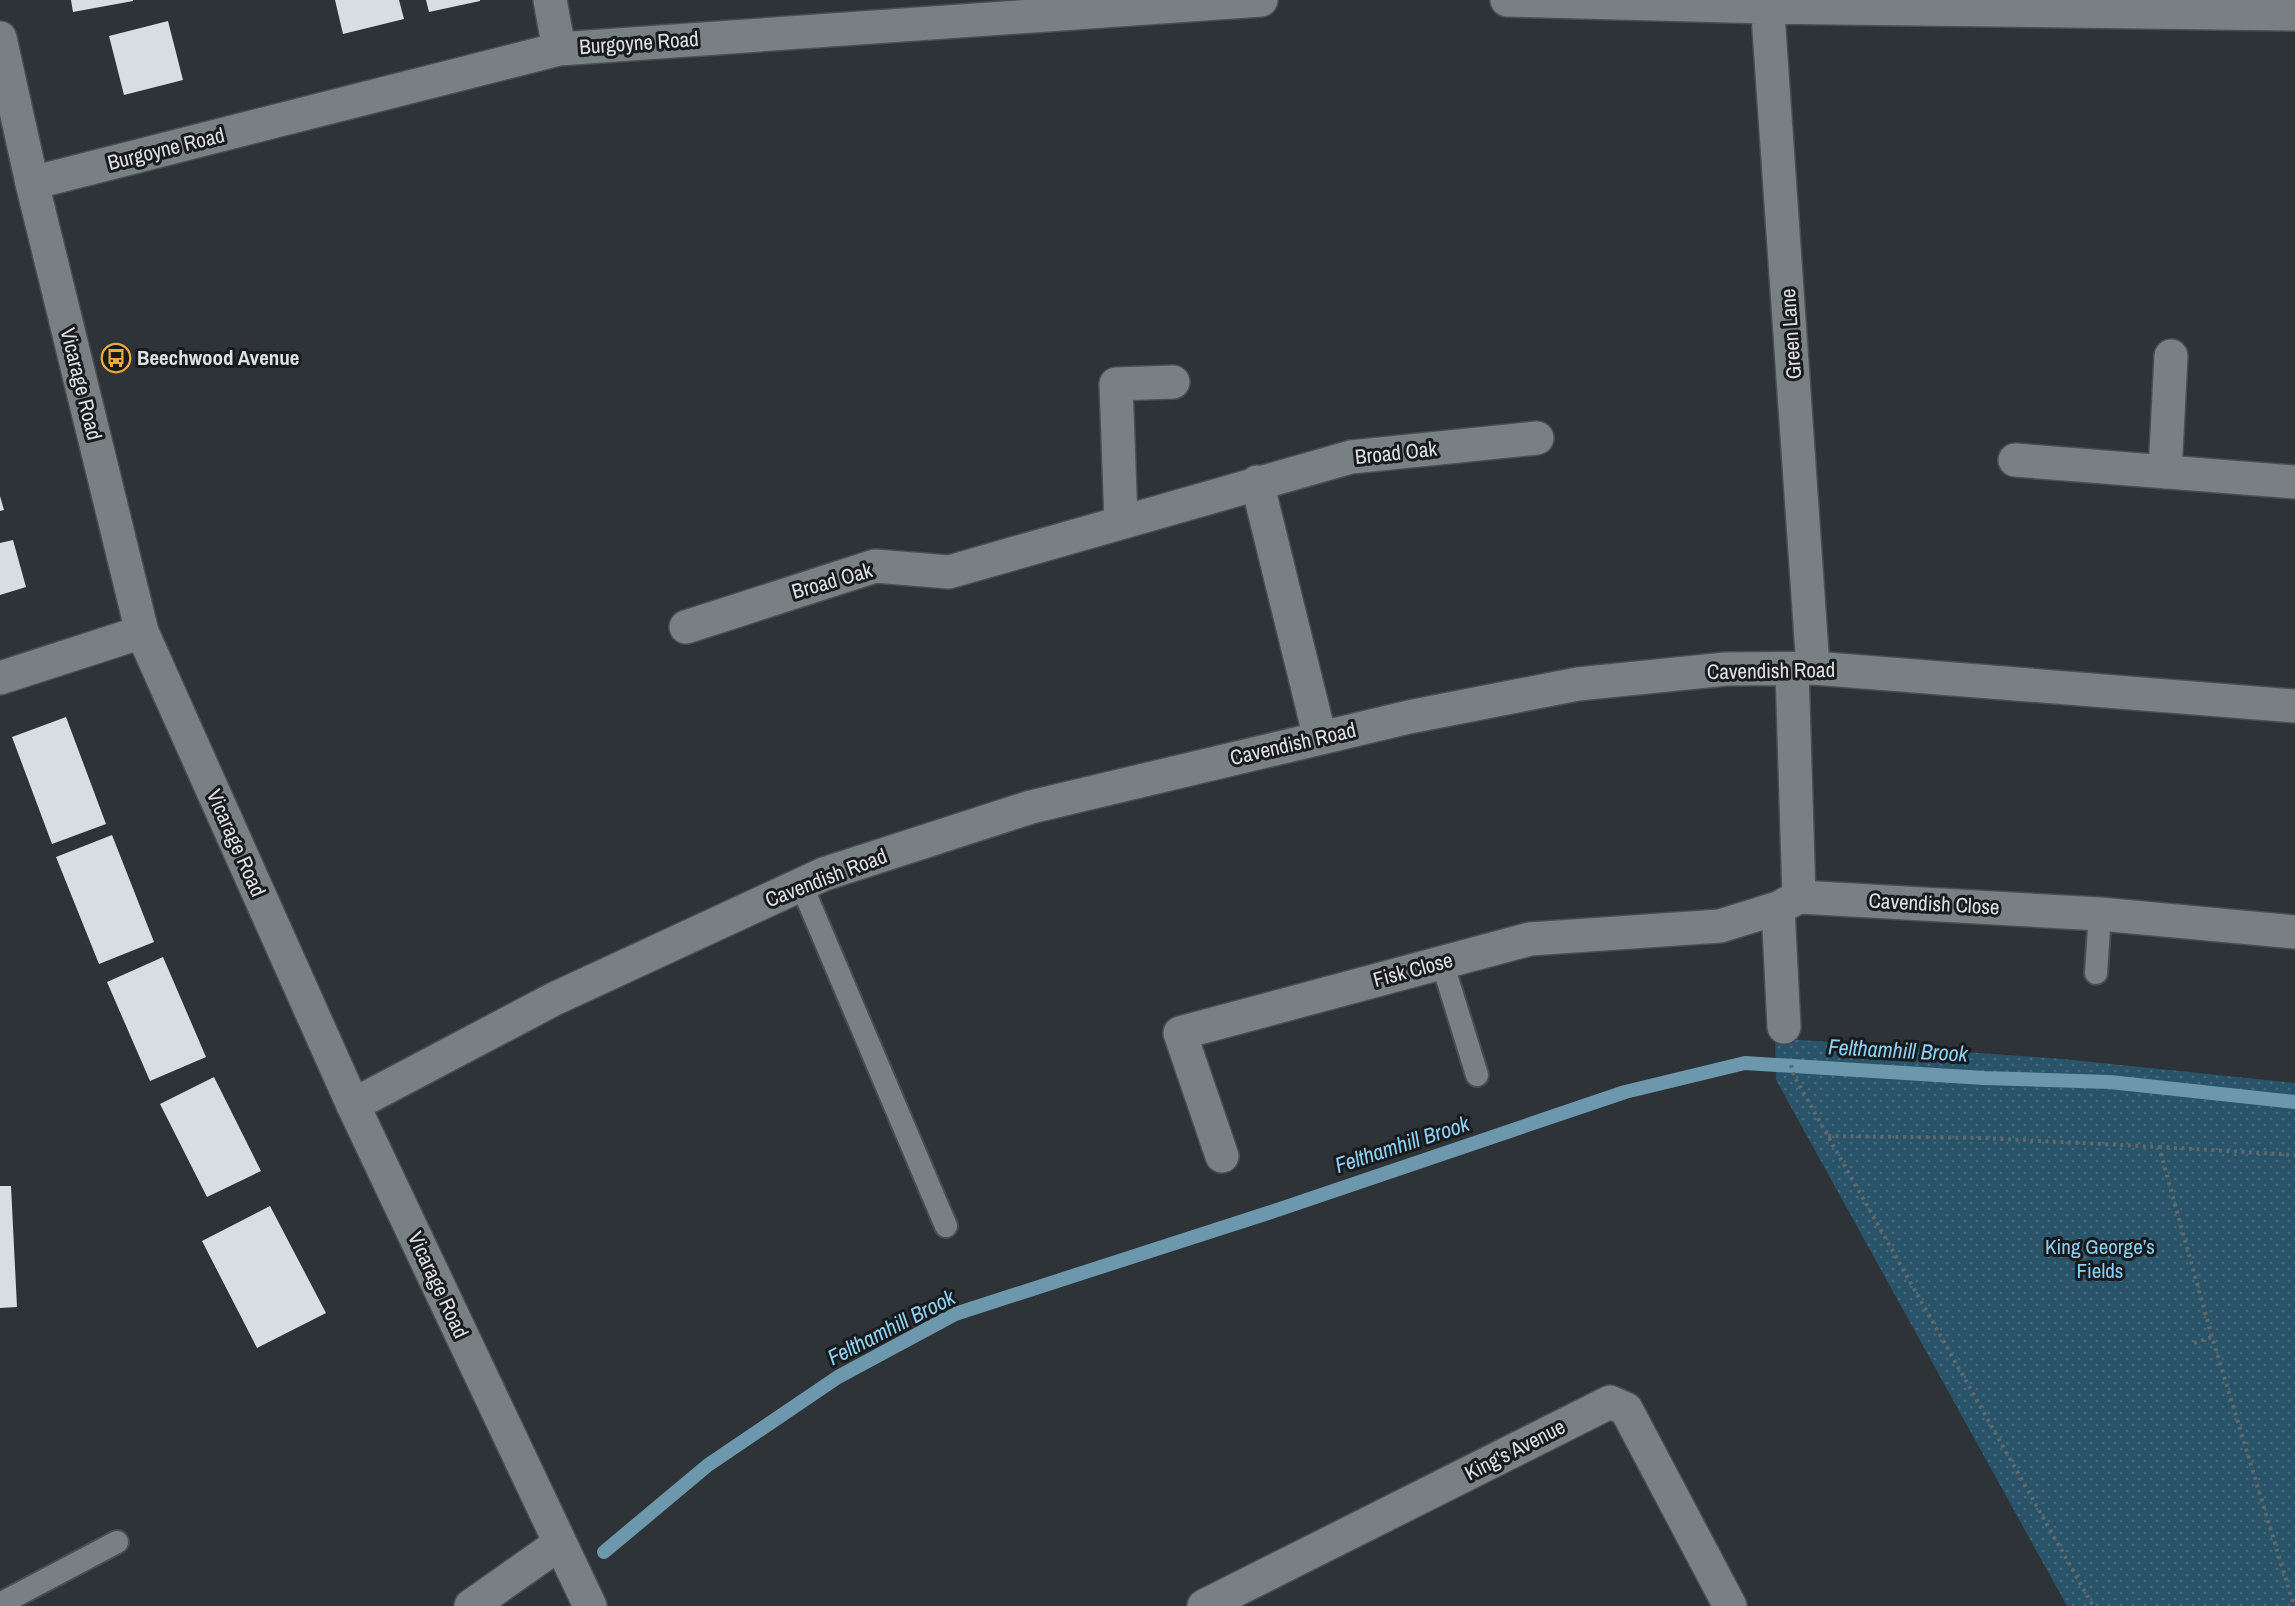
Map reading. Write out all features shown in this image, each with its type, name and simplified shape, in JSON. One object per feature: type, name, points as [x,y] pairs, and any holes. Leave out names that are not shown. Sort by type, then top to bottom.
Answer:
[{"type":"street","points":[[550,0],[559,49]]},
{"type":"street","name":"Burgoyne Road","points":[[32,183],[559,49],[1262,0]]},
{"type":"street","points":[[1507,0],[2295,14]]},
{"type":"street","name":"Green Lane","points":[[1768,4],[1803,669]]},
{"type":"street","name":"Vicarage Road","points":[[0,38],[32,183],[142,632],[353,1105],[590,1606]]},
{"type":"street","points":[[2164,472],[2171,356]]},
{"type":"street","points":[[1121,521],[1116,384],[1173,382]]},
{"type":"street","name":"Broad Oak","points":[[686,627],[875,566],[949,572],[1257,482],[1352,457],[1537,438]]},
{"type":"street","points":[[2015,460],[2295,482]]},
{"type":"street","points":[[1257,482],[1320,738]]},
{"type":"street","points":[[0,678],[142,632]]},
{"type":"street","name":"Cavendish Road","points":[[353,1105],[554,999],[824,874],[1031,807],[1409,717],[1578,684],[1726,669],[1803,669],[2295,706]]},
{"type":"street","points":[[1785,1027],[1788,902],[1803,669]]},
{"type":"street","name":"Cavendish Close","points":[[1788,902],[2100,914],[2295,932]]},
{"type":"street","name":"Fisk Close","points":[[1222,1156],[1180,1033],[1530,939],[1720,926],[1788,902]]},
{"type":"street","name":"King's Avenue","points":[[1204,1606],[1611,1402],[1626,1409],[1730,1606]]},
{"type":"street","points":[[471,1606],[559,1544]]},
{"type":"lane","points":[[801,884],[946,1226]]},
{"type":"lane","points":[[2096,973],[2100,914]]},
{"type":"lane","points":[[1442,962],[1477,1075]]},
{"type":"lane","points":[[0,1604],[117,1542]]},
{"type":"path","points":[[1794,1076],[2093,1606]]},
{"type":"path","points":[[1828,1136],[1984,1138],[2295,1155]]},
{"type":"path","points":[[2159,1147],[2212,1337],[2294,1606]]},
{"type":"path","points":[[2194,1343],[2212,1337]]},
{"type":"green space","name":"King George’s Fields","points":[[1775,1038],[2063,1059],[2295,1083],[2295,1606],[2067,1606],[1776,1080]]},
{"type":"building","points":[[71,0],[133,0],[133,1],[73,12]]},
{"type":"building","points":[[335,0],[399,0],[404,19],[343,34]]},
{"type":"building","points":[[426,0],[480,0],[480,1],[429,12]]},
{"type":"building","points":[[168,21],[183,80],[124,95],[109,36]]},
{"type":"building","points":[[0,496],[4,510],[0,511]]},
{"type":"building","points":[[13,540],[26,587],[0,595],[0,543]]},
{"type":"building","points":[[66,717],[106,824],[52,844],[12,737]]},
{"type":"building","points":[[112,835],[154,942],[99,964],[56,857]]},
{"type":"building","points":[[163,957],[206,1057],[150,1081],[107,982]]},
{"type":"building","points":[[214,1077],[261,1171],[207,1197],[160,1104]]},
{"type":"building","points":[[0,1186],[11,1186],[17,1307],[0,1308]]},
{"type":"building","points":[[270,1206],[326,1313],[257,1348],[202,1241]]},
{"type":"waterway","name":"Felthamhill Brook","points":[[604,1552],[708,1465],[838,1377],[955,1314],[1268,1213],[1625,1092],[1745,1063],[1984,1078],[2110,1082],[2295,1102]]},
{"type":"place","name":"Beechwood Avenue","points":[[116,358]]}]
